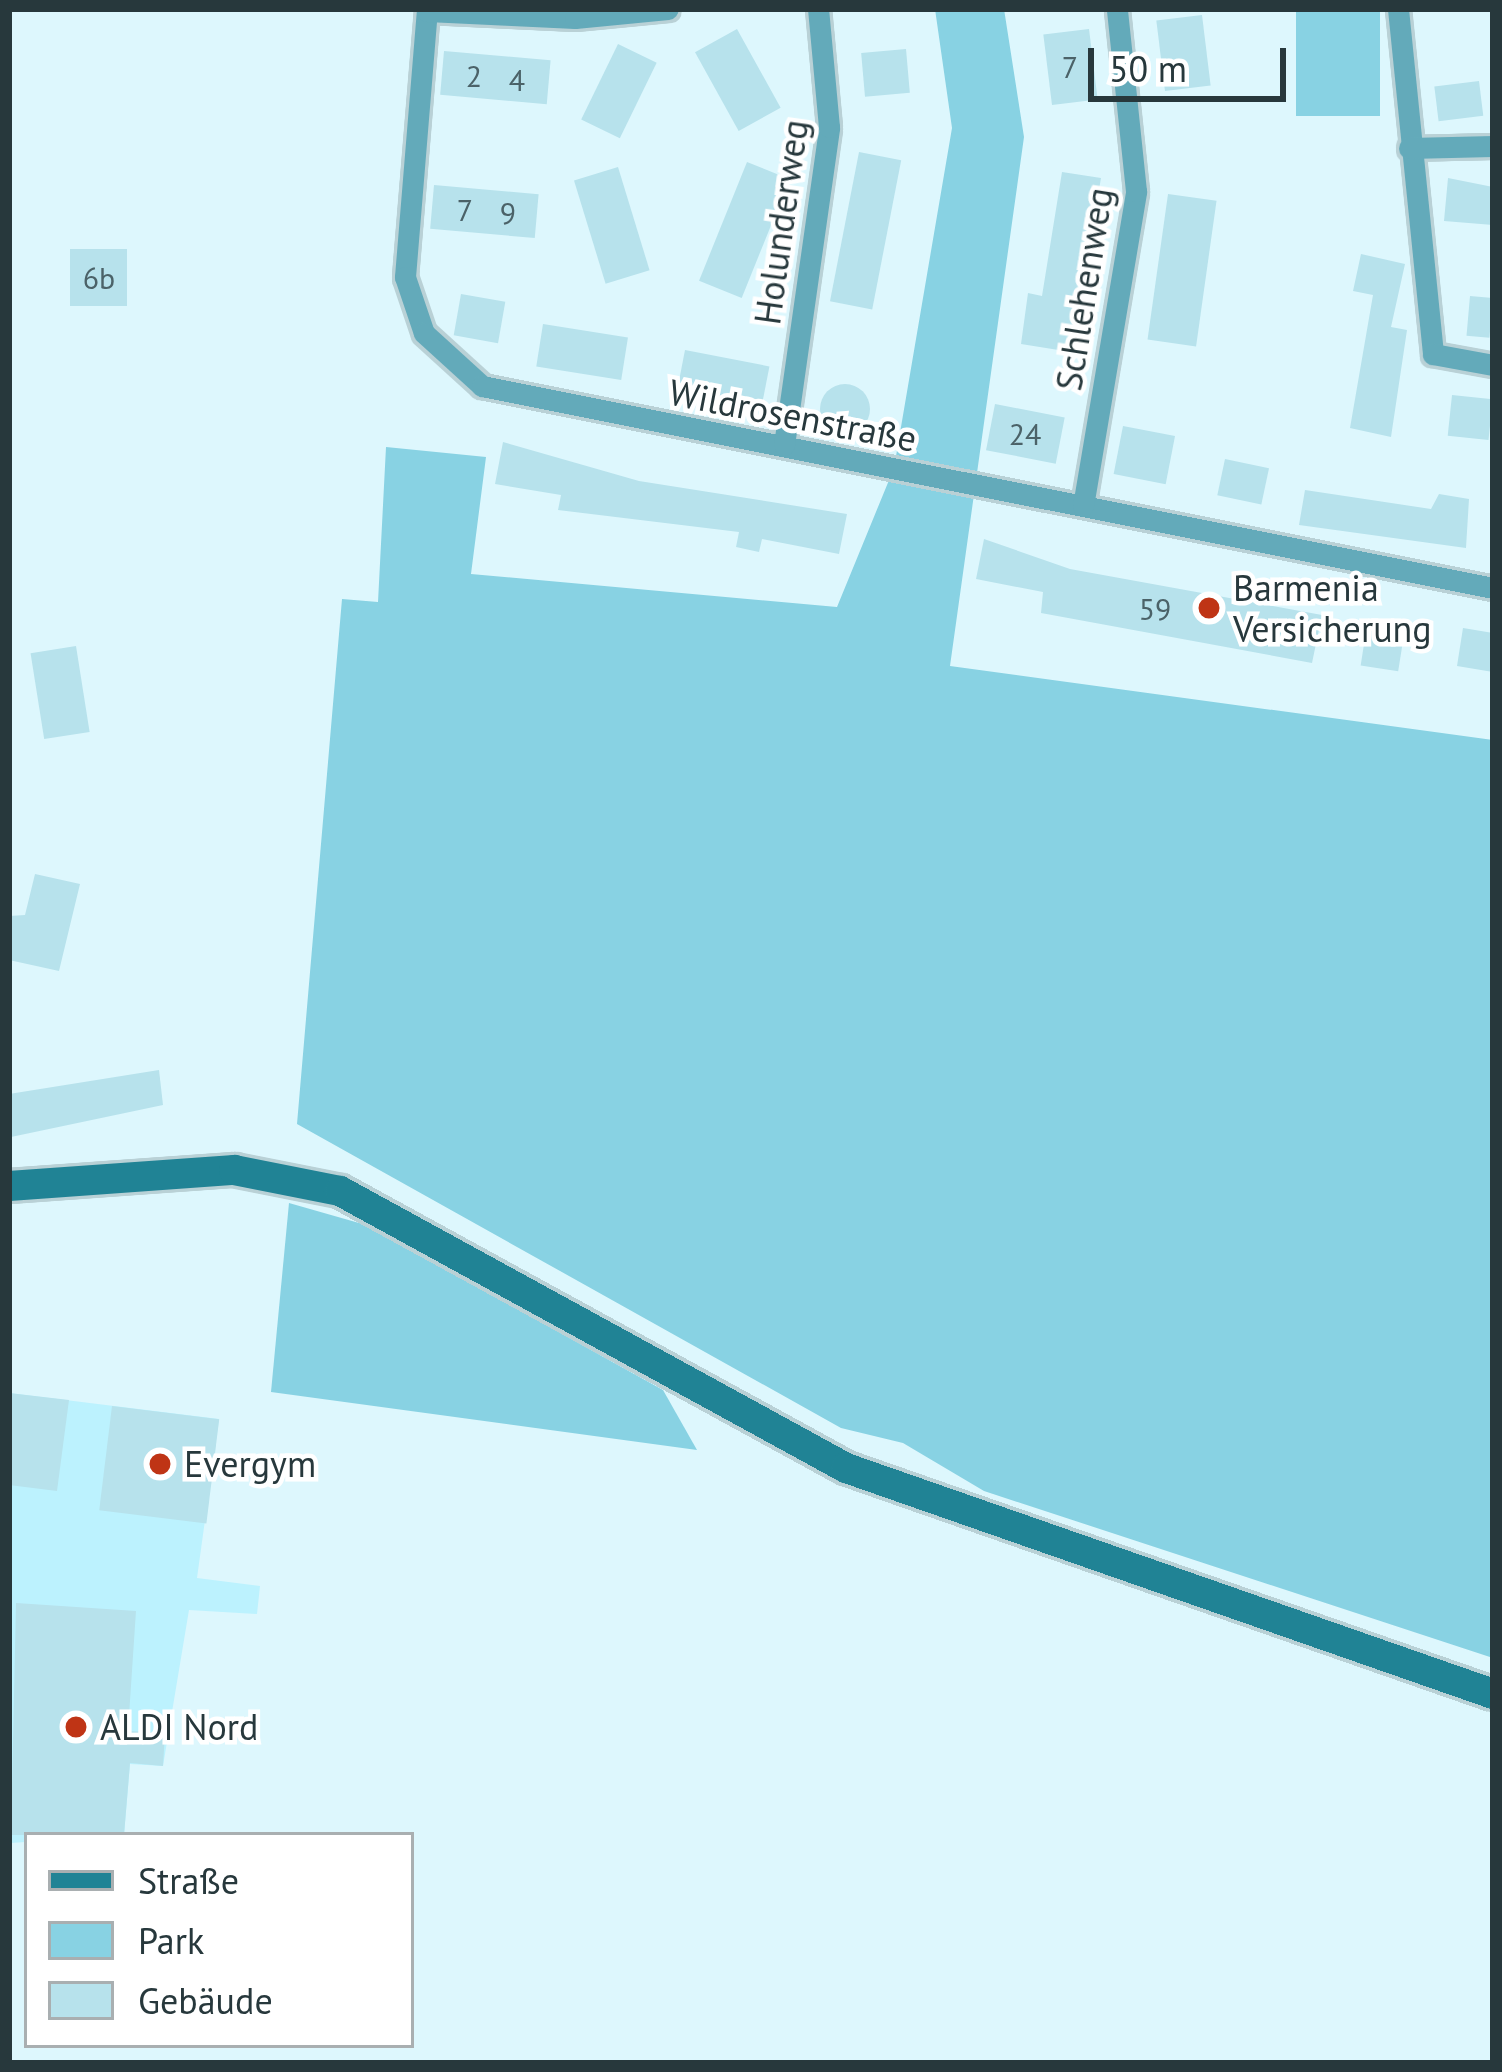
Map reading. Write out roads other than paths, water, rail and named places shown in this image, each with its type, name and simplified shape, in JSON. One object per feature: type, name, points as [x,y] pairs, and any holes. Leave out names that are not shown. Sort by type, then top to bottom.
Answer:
[{"type":"main road","points":[[9,1186],[234,1170],[340,1191],[846,1468],[1493,1694]]},
{"type":"street","points":[[427,10],[575,18],[668,9]]},
{"type":"street","name":"Holunderweg","points":[[784,446],[830,127],[818,9]]},
{"type":"street","name":"Schlehenweg","points":[[1083,506],[1136,191],[1117,9]]},
{"type":"street","points":[[1398,9],[1432,354],[1493,365]]},
{"type":"street","name":"Wildrosenstraße","points":[[427,10],[405,277],[446,363],[517,396],[1493,588]]},
{"type":"street","points":[[1409,148],[1493,146]]},
{"type":"place","name":"Barmenia Versicherung","points":[[1209,608]]},
{"type":"place","name":"Evergym","points":[[160,1464]]},
{"type":"place","name":"ALDI Nord","points":[[76,1727]]}]
